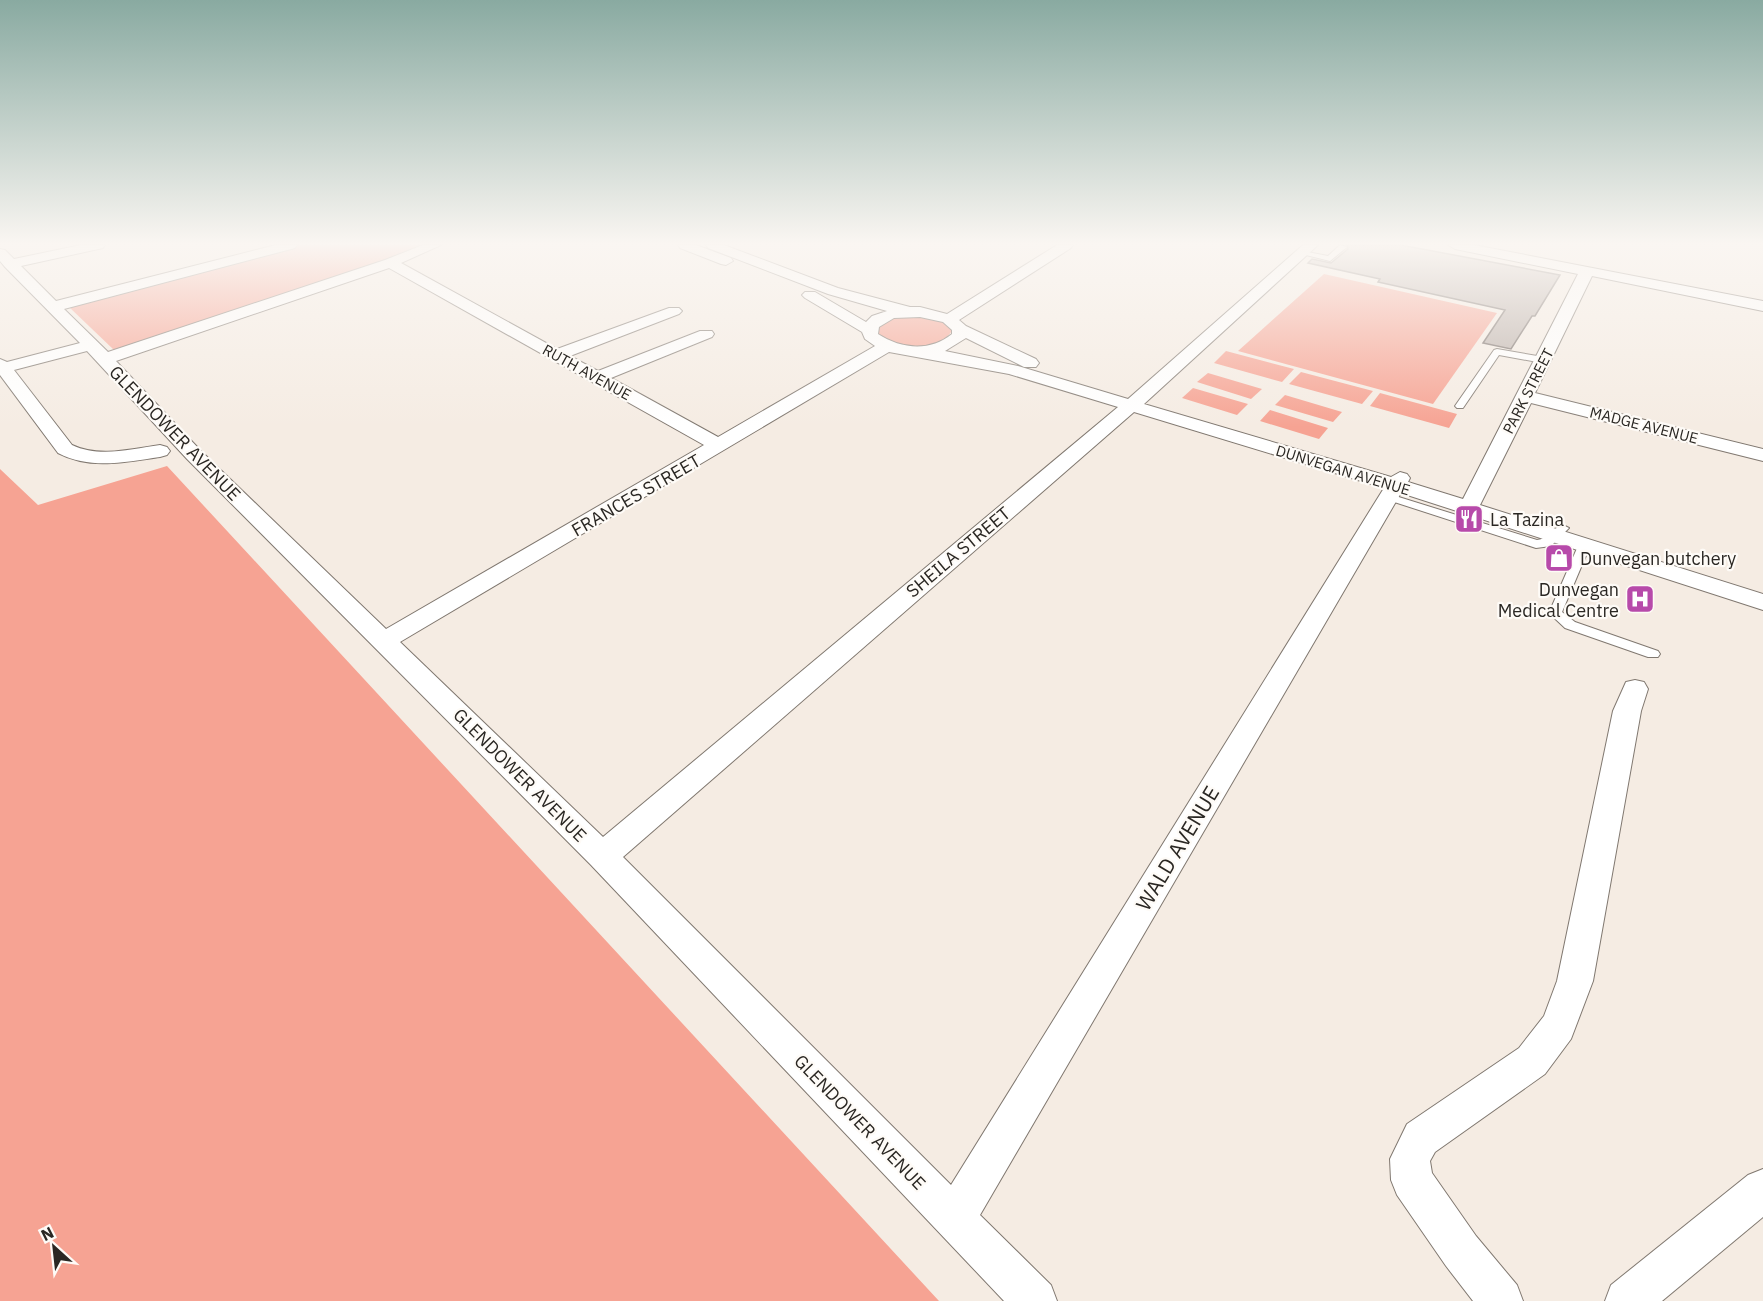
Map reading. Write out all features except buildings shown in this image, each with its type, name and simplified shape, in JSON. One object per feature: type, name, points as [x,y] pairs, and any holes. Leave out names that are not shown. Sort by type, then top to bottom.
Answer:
[{"type":"street","points":[[51,307],[56,306]]},
{"type":"street","points":[[160,451],[101,457],[73,454],[65,449],[2,366],[97,352],[249,306]]},
{"type":"street","name":"RUTH AVENUE","points":[[467,306],[720,446]]},
{"type":"street","points":[[830,306],[869,330],[871,336],[887,346]]},
{"type":"street","points":[[887,306],[910,312]]},
{"type":"street","points":[[929,313],[942,306]]},
{"type":"street","points":[[918,351],[946,346],[960,335],[955,324],[980,306]]},
{"type":"street","name":"SHEILA STREET","points":[[602,856],[1135,402],[1243,306]]},
{"type":"street","name":"PARK STREET","points":[[1469,504],[1526,396],[1570,306]]},
{"type":"street","name":"GLENDOWER AVENUE","points":[[51,307],[366,626],[384,640],[602,856],[1035,1301]]},
{"type":"street","points":[[556,355],[674,311]]},
{"type":"street","points":[[869,330],[871,325],[886,316],[910,312]]},
{"type":"street","name":"DUNVEGAN AVENUE","points":[[910,312],[929,313],[955,324],[1017,366]]},
{"type":"street","points":[[597,378],[706,333]]},
{"type":"street","name":"DUNVEGAN AVENUE","points":[[887,346],[1017,366],[1395,487],[1469,504],[1560,533],[1763,589]]},
{"type":"street","name":"FRANCES STREET","points":[[384,640],[720,446],[887,346]]},
{"type":"street","name":"MADGE AVENUE","points":[[1526,396],[1763,455]]},
{"type":"street","name":"WALD AVENUE","points":[[954,1219],[1395,487]]},
{"type":"street","name":"DUNVEGAN AVENUE","points":[[1560,533],[1584,546],[1763,602]]},
{"type":"street","points":[[1501,1301],[1461,1251],[1412,1180],[1410,1159],[1421,1138],[1532,1061],[1557,1027],[1575,981],[1627,711],[1635,689]]},
{"type":"street","points":[[1627,1301],[1763,1190]]},
{"type":"lane","points":[[1460,406],[1497,352],[1543,360]]},
{"type":"lane","points":[[1395,487],[1536,544],[1547,543],[1560,533]]},
{"type":"lane","points":[[1584,546],[1555,613],[1570,626],[1653,654]]},
{"type":"shaded area","points":[[69,306],[248,306],[114,350]]},
{"type":"shaded area","points":[[1289,306],[1465,306],[1497,313],[1433,404],[1238,351]]},
{"type":"shaded area","points":[[911,315],[944,322],[952,331],[945,338],[926,346],[894,343],[877,333],[877,326],[887,319]]},
{"type":"shaded area","points":[[1226,351],[1294,369],[1282,382],[1214,363]]},
{"type":"shaded area","points":[[1301,372],[1373,391],[1362,404],[1289,384]]},
{"type":"shaded area","points":[[1208,373],[1262,389],[1251,399],[1197,382]]},
{"type":"shaded area","points":[[1193,388],[1248,404],[1237,415],[1182,398]]},
{"type":"shaded area","points":[[1380,393],[1457,414],[1449,428],[1370,406]]},
{"type":"shaded area","points":[[1285,395],[1342,412],[1333,422],[1275,405]]},
{"type":"shaded area","points":[[1270,410],[1328,428],[1319,439],[1260,421]]},
{"type":"shaded area","points":[[167,466],[939,1301],[0,1301],[0,469],[38,505]]},
{"type":"place","name":"La Tazina","points":[[1469,519]]},
{"type":"place","name":"Dunvegan butchery","points":[[1559,558]]},
{"type":"place","name":"Dunvegan Medical Centre","points":[[1640,599]]}]
